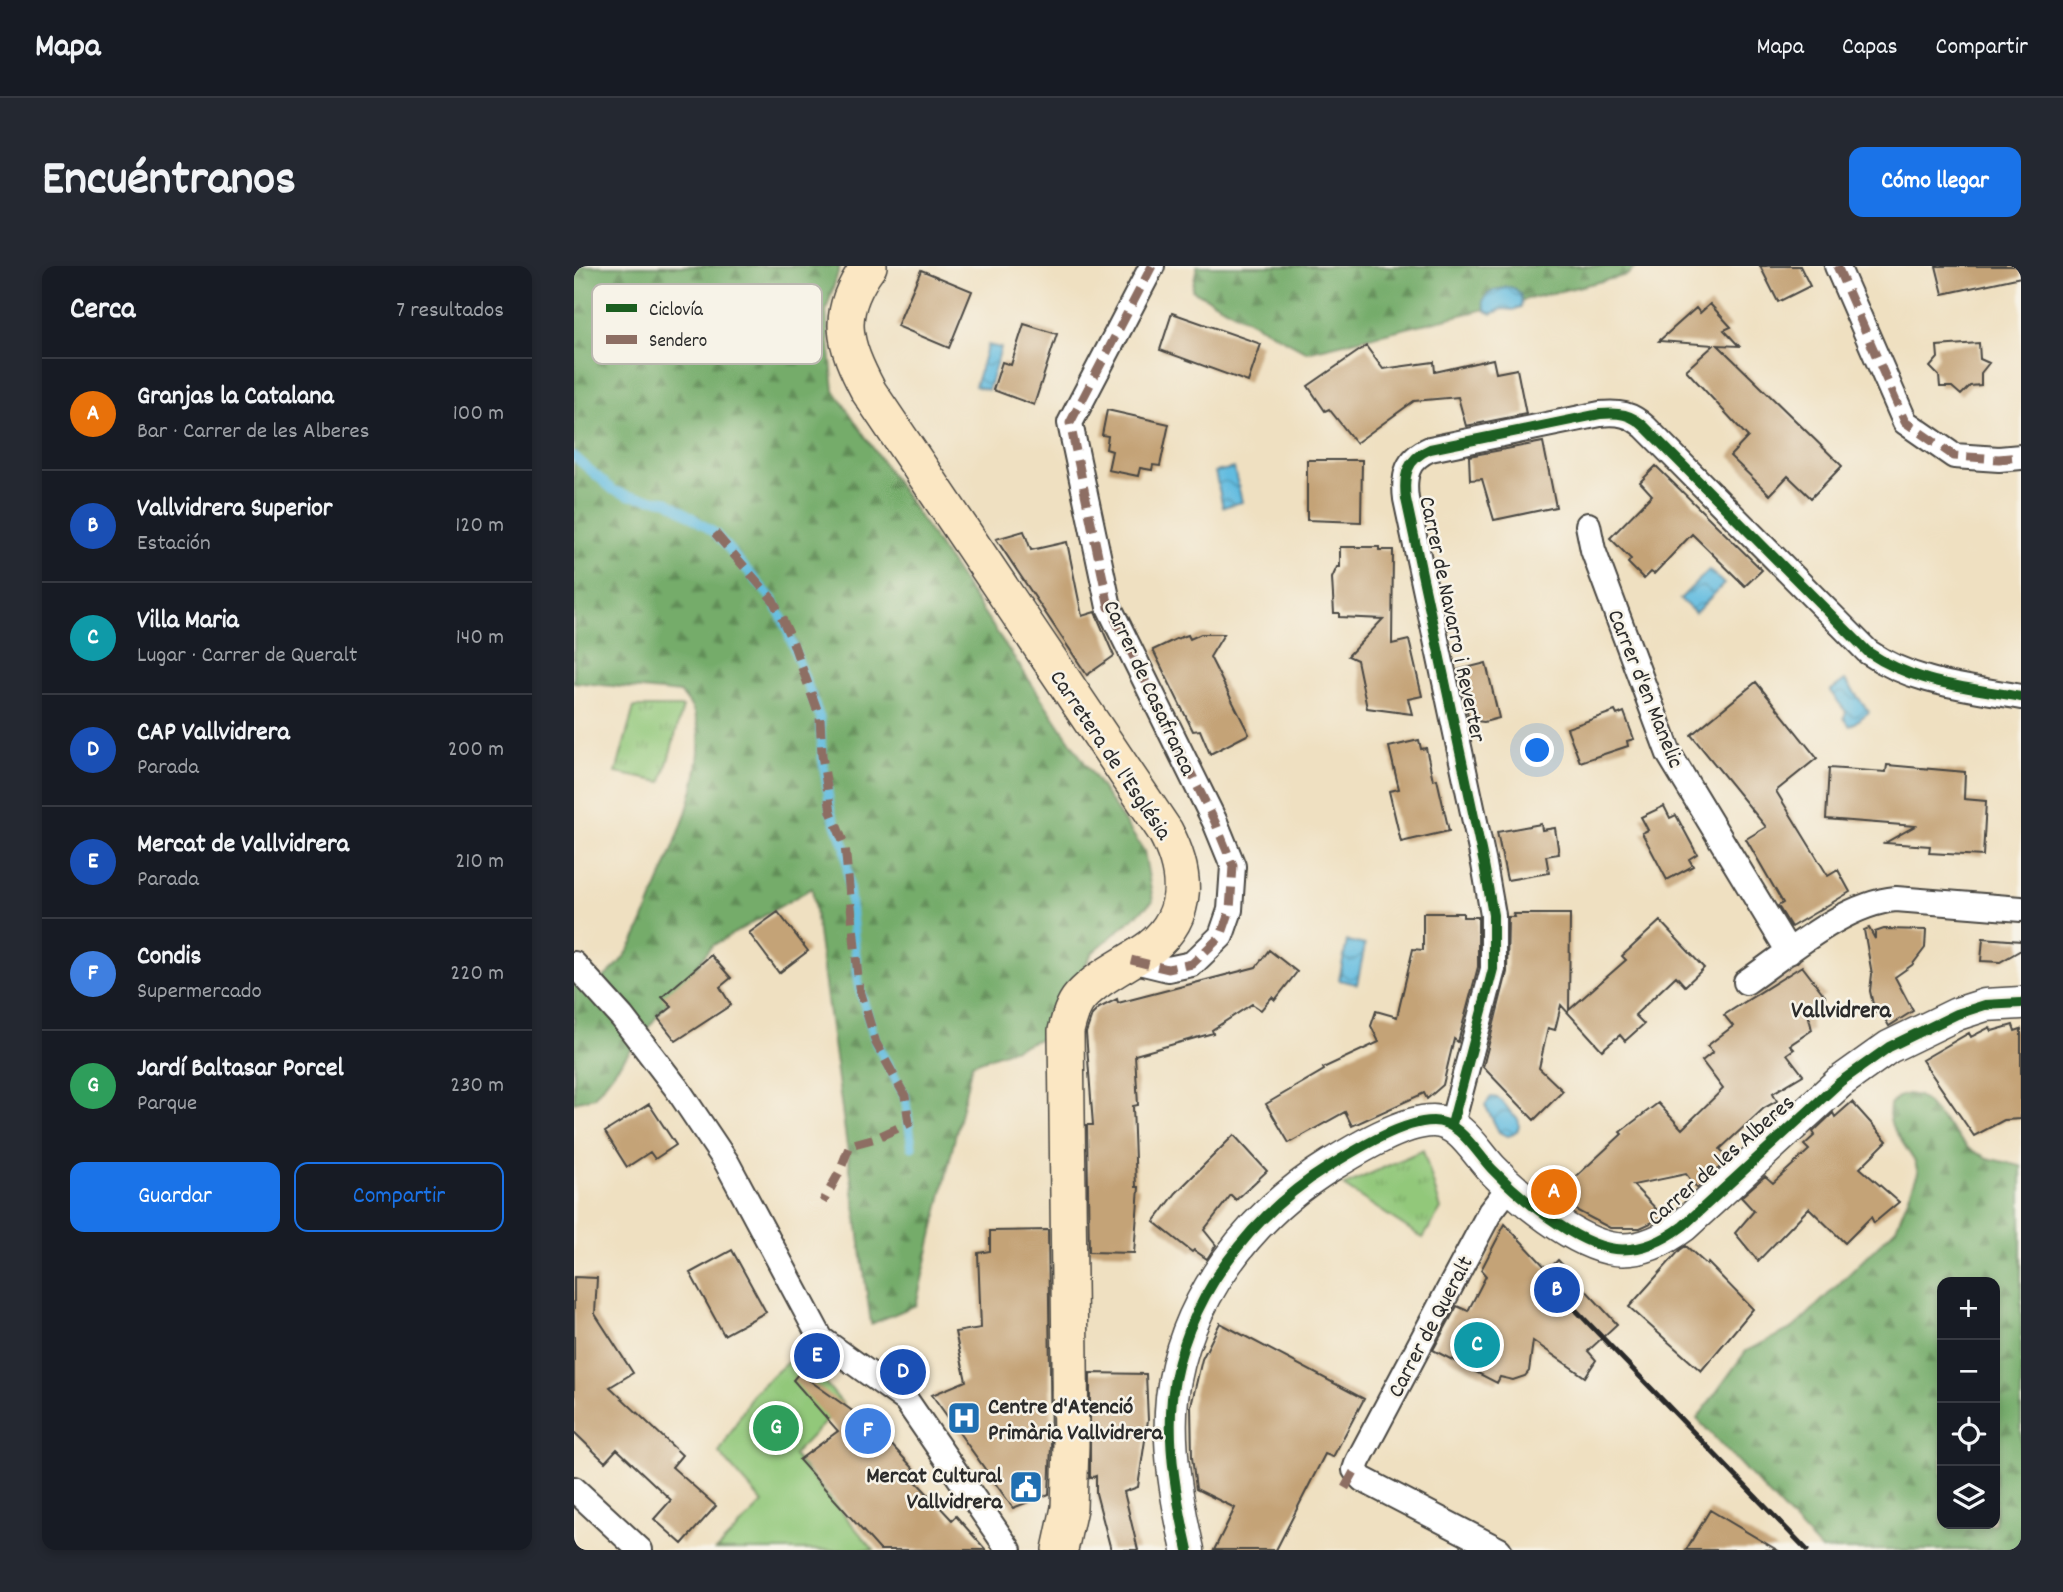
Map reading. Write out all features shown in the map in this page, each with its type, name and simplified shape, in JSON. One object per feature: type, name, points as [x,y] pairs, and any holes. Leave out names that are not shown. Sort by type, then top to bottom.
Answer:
[{"type":"main road","name":"Carretera de l'Església","points":[[869,266],[857,282],[846,306],[849,346],[859,374],[884,415],[1166,831],[1179,861],[1182,891],[1180,908],[1174,920],[1158,940],[1092,985],[1079,998],[1069,1017],[1066,1031],[1071,1445],[1069,1508],[1060,1550]]},
{"type":"street","name":"Carrer de Casafranca","points":[[1131,960],[1168,969],[1192,964],[1221,936],[1230,910],[1233,866],[1215,822],[1109,607],[1070,423],[1152,266]]},
{"type":"street","points":[[1837,266],[1905,422],[1954,456],[1998,459],[2021,457]]},
{"type":"street","name":"Carrer de Navarro i Reverter","points":[[1452,1124],[1493,969],[1493,915],[1482,850],[1406,499],[1406,471],[1420,453],[1600,414],[1618,413],[1631,416],[1645,426],[1868,652],[1892,667],[1926,680],[2021,697]]},
{"type":"street","name":"Carrer d'en Manelic","points":[[1588,525],[1593,550],[1669,754],[1789,952]]},
{"type":"street","points":[[1746,982],[1850,911],[1880,901],[1896,899],[2021,909]]},
{"type":"street","points":[[574,964],[622,1017],[678,1090],[727,1163],[821,1339],[906,1400],[1009,1550]]},
{"type":"street","name":"Carrer de les Alberes","points":[[1452,1124],[1510,1186],[1559,1225],[1612,1249],[1654,1244],[1683,1226],[1840,1082],[1889,1046],[1957,1014],[1985,1005],[2021,1003]]},
{"type":"street","points":[[1188,1550],[1172,1458],[1172,1398],[1190,1330],[1205,1297],[1254,1226],[1282,1199],[1328,1167],[1383,1136],[1419,1123],[1433,1121],[1452,1124]]},
{"type":"street","name":"Carrer de Queralt","points":[[1499,1550],[1362,1479],[1355,1470],[1490,1212],[1510,1186]]},
{"type":"street","points":[[574,1489],[640,1550]]},
{"type":"green space","points":[[574,266],[840,266],[826,311],[834,390],[1144,851],[1153,901],[1092,953],[1048,1036],[972,1064],[916,1305],[871,1324],[812,888],[712,946],[594,1097],[574,1102],[574,981],[602,979],[625,955],[637,934],[686,814],[696,774],[699,735],[694,712],[680,693],[574,682]]},
{"type":"green space","points":[[1197,266],[1637,266],[1627,275],[1307,352],[1192,290]]},
{"type":"green space","points":[[634,707],[683,707],[662,782],[616,773]]},
{"type":"green space","points":[[1908,1094],[1918,1096],[1969,1149],[1987,1158],[2021,1166],[2021,1550],[1821,1550],[1697,1419],[1746,1351],[1793,1328],[1896,1228],[1918,1173],[1915,1162],[1892,1126],[1890,1105],[1898,1097]]},
{"type":"green space","points":[[1423,1150],[1441,1209],[1423,1238],[1343,1186]]},
{"type":"green space","points":[[799,1352],[843,1404],[793,1455],[874,1550],[716,1550],[763,1503],[719,1453],[754,1392]]},
{"type":"water","points":[[1508,287],[1519,293],[1521,307],[1503,309],[1492,314],[1486,311],[1483,301],[1487,295]]},
{"type":"water","points":[[988,345],[1001,348],[988,390],[975,386]]},
{"type":"water","points":[[1234,468],[1242,502],[1223,507],[1215,472]]},
{"type":"water","points":[[1709,570],[1724,584],[1695,613],[1680,599]]},
{"type":"water","points":[[1845,680],[1869,712],[1850,726],[1844,718],[1846,712],[1830,691]]},
{"type":"water","points":[[1347,941],[1365,945],[1357,984],[1339,980]]},
{"type":"water","points":[[1491,1097],[1499,1099],[1518,1119],[1516,1133],[1507,1136],[1499,1132],[1485,1105]]},
{"type":"building","points":[[1760,266],[1800,266],[1810,286],[1778,302]]},
{"type":"building","points":[[1936,266],[2020,266],[2021,277],[1943,294]]},
{"type":"building","points":[[921,270],[972,291],[949,348],[897,326]]},
{"type":"building","points":[[1710,304],[1731,327],[1724,330],[1739,346],[1718,345],[1842,466],[1811,498],[1788,476],[1770,495],[1730,456],[1748,437],[1686,370],[1714,345],[1659,341],[1696,308],[1700,313]]},
{"type":"building","points":[[1172,313],[1261,344],[1248,382],[1160,350]]},
{"type":"building","points":[[1024,324],[1057,334],[1034,405],[993,390],[1002,362],[1011,365]]},
{"type":"building","points":[[1979,343],[1980,359],[1989,363],[1981,373],[1981,385],[1970,386],[1961,395],[1952,387],[1940,387],[1939,376],[1930,367],[1938,358],[1937,346]]},
{"type":"building","points":[[1366,346],[1383,369],[1434,362],[1435,372],[1493,359],[1496,373],[1517,369],[1526,414],[1466,426],[1458,397],[1414,401],[1356,443],[1329,409],[1325,411],[1308,386]]},
{"type":"building","points":[[1107,410],[1169,424],[1160,466],[1153,465],[1152,470],[1140,468],[1138,476],[1108,470],[1112,451],[1106,449],[1108,436],[1102,435]]},
{"type":"building","points":[[1543,442],[1556,507],[1494,520],[1482,479],[1470,480],[1469,456]]},
{"type":"building","points":[[1307,460],[1362,460],[1361,522],[1307,520]]},
{"type":"building","points":[[1656,466],[1762,570],[1745,586],[1692,534],[1654,574],[1651,572],[1644,579],[1628,563],[1631,559],[1610,538],[1652,495],[1640,482]]},
{"type":"building","points":[[1024,531],[1031,550],[1067,542],[1082,616],[1095,612],[1114,656],[1087,675],[996,539]]},
{"type":"building","points":[[1340,547],[1379,547],[1379,550],[1393,550],[1392,644],[1409,640],[1422,696],[1408,699],[1412,714],[1367,708],[1357,660],[1348,656],[1383,619],[1339,617],[1339,613],[1334,613],[1332,578],[1337,567],[1340,567]]},
{"type":"building","points":[[1201,634],[1224,634],[1210,657],[1249,734],[1210,754],[1200,730],[1193,731],[1153,650],[1188,635],[1190,639]]},
{"type":"building","points":[[1486,663],[1499,718],[1484,722],[1469,720],[1458,670]]},
{"type":"building","points":[[1756,682],[1817,758],[1776,791],[1828,876],[1838,870],[1850,892],[1791,927],[1778,906],[1783,903],[1746,839],[1766,827],[1691,735]]},
{"type":"building","points":[[1615,711],[1617,715],[1624,712],[1634,739],[1627,741],[1628,746],[1580,762],[1567,728]]},
{"type":"building","points":[[1419,740],[1421,749],[1426,748],[1433,780],[1437,779],[1449,831],[1401,842],[1389,791],[1399,789],[1389,747]]},
{"type":"building","points":[[1887,765],[1965,772],[1964,799],[1986,801],[1983,856],[1929,853],[1930,846],[1885,843],[1915,826],[1826,819],[1829,768],[1886,772]]},
{"type":"building","points":[[1664,806],[1670,818],[1676,815],[1697,854],[1689,859],[1693,866],[1667,880],[1642,833],[1648,830],[1641,817]]},
{"type":"building","points":[[1541,824],[1542,830],[1555,828],[1559,854],[1546,856],[1549,873],[1507,880],[1497,832]]},
{"type":"building","points":[[778,912],[808,951],[779,973],[749,933]]},
{"type":"building","points":[[1423,913],[1463,913],[1463,917],[1478,917],[1478,967],[1458,1042],[1454,1039],[1443,1085],[1427,1099],[1424,1093],[1352,1126],[1345,1112],[1289,1143],[1266,1104],[1324,1070],[1323,1068],[1379,1042],[1371,1026],[1376,1011],[1397,1017],[1413,949],[1423,950]]},
{"type":"building","points":[[1513,914],[1570,914],[1569,1010],[1626,960],[1622,956],[1660,921],[1704,968],[1685,986],[1676,976],[1635,1015],[1644,1024],[1625,1041],[1620,1035],[1602,1050],[1561,1005],[1555,1030],[1548,1028],[1539,1068],[1563,1091],[1534,1120],[1483,1067],[1507,972],[1508,917],[1514,917]]},
{"type":"building","points":[[1869,928],[1875,939],[1875,932],[1884,929],[1926,930],[1925,948],[1912,965],[1895,977],[1913,1011],[1889,1026],[1881,1012],[1875,1013],[1870,991],[1872,974],[1864,930]]},
{"type":"building","points":[[1983,938],[2021,941],[2021,950],[2000,962],[1981,961]]},
{"type":"building","points":[[1269,950],[1297,972],[1275,1000],[1272,997],[1261,1010],[1252,1004],[1212,1030],[1213,1033],[1135,1055],[1138,1105],[1133,1106],[1136,1187],[1139,1187],[1134,1253],[1089,1252],[1087,1125],[1093,1125],[1086,1033],[1092,1015],[1099,1008],[1117,999],[1118,1003],[1256,967]]},
{"type":"building","points":[[711,955],[731,978],[720,987],[731,1005],[676,1041],[658,1018],[672,1007],[662,997]]},
{"type":"building","points":[[1802,966],[1825,996],[1807,1009],[1812,1030],[1790,1045],[1794,1049],[1787,1054],[1803,1075],[1773,1093],[1777,1101],[1764,1108],[1720,1149],[1729,1159],[1697,1188],[1686,1174],[1633,1185],[1664,1217],[1640,1228],[1610,1228],[1553,1198],[1622,1134],[1620,1132],[1658,1103],[1682,1129],[1723,1089],[1702,1061],[1713,1052],[1707,1046],[1733,1026],[1724,1015]]},
{"type":"building","points":[[2013,1025],[2015,1031],[2021,1029],[2021,1119],[2004,1120],[1974,1136],[1922,1060],[1969,1033],[1971,1037],[1990,1027],[1992,1031]]},
{"type":"building","points":[[1852,1102],[1887,1141],[1860,1168],[1899,1202],[1874,1223],[1871,1217],[1845,1243],[1809,1208],[1758,1261],[1735,1233],[1754,1211],[1741,1197],[1765,1176],[1773,1183],[1809,1150],[1804,1145],[1815,1135],[1813,1132],[1833,1113],[1835,1117]]},
{"type":"building","points":[[649,1104],[676,1145],[655,1159],[650,1152],[627,1167],[605,1132]]},
{"type":"building","points":[[1234,1135],[1267,1171],[1236,1200],[1231,1195],[1204,1230],[1216,1245],[1207,1259],[1194,1250],[1192,1252],[1154,1222],[1176,1193]]},
{"type":"building","points":[[1505,1224],[1548,1270],[1558,1260],[1617,1324],[1588,1351],[1596,1360],[1585,1377],[1533,1341],[1529,1371],[1525,1376],[1513,1380],[1500,1377],[1497,1383],[1433,1350],[1457,1306],[1468,1311],[1486,1276],[1481,1270]]},
{"type":"building","points":[[1048,1230],[1051,1445],[1049,1494],[1013,1508],[932,1395],[966,1381],[955,1332],[981,1328],[978,1253],[990,1251],[990,1231]]},
{"type":"building","points":[[1686,1246],[1707,1265],[1708,1263],[1753,1309],[1701,1371],[1629,1307]]},
{"type":"building","points":[[732,1250],[766,1312],[724,1335],[690,1273]]},
{"type":"building","points":[[574,1277],[597,1278],[595,1314],[633,1373],[610,1387],[682,1455],[672,1467],[716,1506],[682,1544],[654,1519],[671,1500],[617,1449],[605,1462],[574,1432]]},
{"type":"building","points":[[1220,1323],[1364,1399],[1333,1457],[1325,1454],[1276,1550],[1214,1550],[1235,1508],[1196,1489],[1191,1406],[1202,1359]]},
{"type":"building","points":[[799,1373],[875,1427],[914,1469],[909,1474],[952,1520],[956,1516],[986,1550],[880,1550],[799,1460],[838,1431],[793,1380]]},
{"type":"building","points":[[1090,1373],[1146,1374],[1148,1420],[1138,1487],[1124,1492],[1138,1550],[1111,1550],[1096,1493],[1096,1476],[1090,1478]]},
{"type":"building","points":[[1710,1510],[1777,1550],[1686,1550]]},
{"type":"waterway","points":[[574,456],[613,490],[630,496],[668,501],[715,533],[773,600],[783,620],[820,718],[822,755],[831,812],[845,846],[859,987],[876,1043],[905,1096],[912,1147]]},
{"type":"railway","points":[[1569,1303],[1807,1550]]},
{"type":"marked path","points":[[1131,960],[1168,969],[1192,964],[1221,936],[1230,910],[1233,866],[1215,822],[1109,607],[1070,423],[1152,266]]},
{"type":"marked path","points":[[1837,266],[1905,422],[1954,456],[1999,459],[2021,457]]},
{"type":"marked path","points":[[715,533],[773,600],[792,640],[820,718],[822,755],[831,812],[845,846],[859,987],[876,1043],[905,1096],[909,1123],[876,1138],[850,1145],[823,1202]]},
{"type":"marked path","points":[[1345,1488],[1355,1470]]},
{"type":"cycle path","points":[[1452,1124],[1493,969],[1493,915],[1406,499],[1405,482],[1408,469],[1422,453],[1430,449],[1600,414],[1630,417],[1645,427],[1868,652],[1886,663],[1923,678],[2021,697]]},
{"type":"cycle path","points":[[1188,1550],[1174,1474],[1171,1417],[1179,1362],[1191,1327],[1206,1294],[1248,1235],[1301,1185],[1331,1165],[1394,1131],[1421,1122],[1443,1122],[1459,1131],[1517,1193],[1566,1229],[1599,1245],[1615,1249],[1643,1247],[1660,1241],[1683,1226],[1840,1082],[1889,1047],[1957,1014],[1985,1005],[2021,1003]]},
{"type":"place","name":"Granjas la Catalana","points":[[1554,1192]]},
{"type":"place","name":"Vallvidrera Superior","points":[[1557,1290]]},
{"type":"place","name":"Villa Maria","points":[[1477,1345]]},
{"type":"place","name":"Mercat de Vallvidrera","points":[[817,1356]]},
{"type":"place","name":"CAP Vallvidrera","points":[[903,1372]]},
{"type":"place","name":"Centre d'Atenció Primària Vallvidrera","points":[[964,1418]]},
{"type":"place","name":"Jardí Baltasar Porcel","points":[[776,1428]]},
{"type":"place","name":"Condis","points":[[868,1431]]},
{"type":"place","name":"Mercat Cultural Vallvidrera","points":[[1026,1487]]},
{"type":"district","name":"Vallvidrera","points":[[1841,1009]]}]
